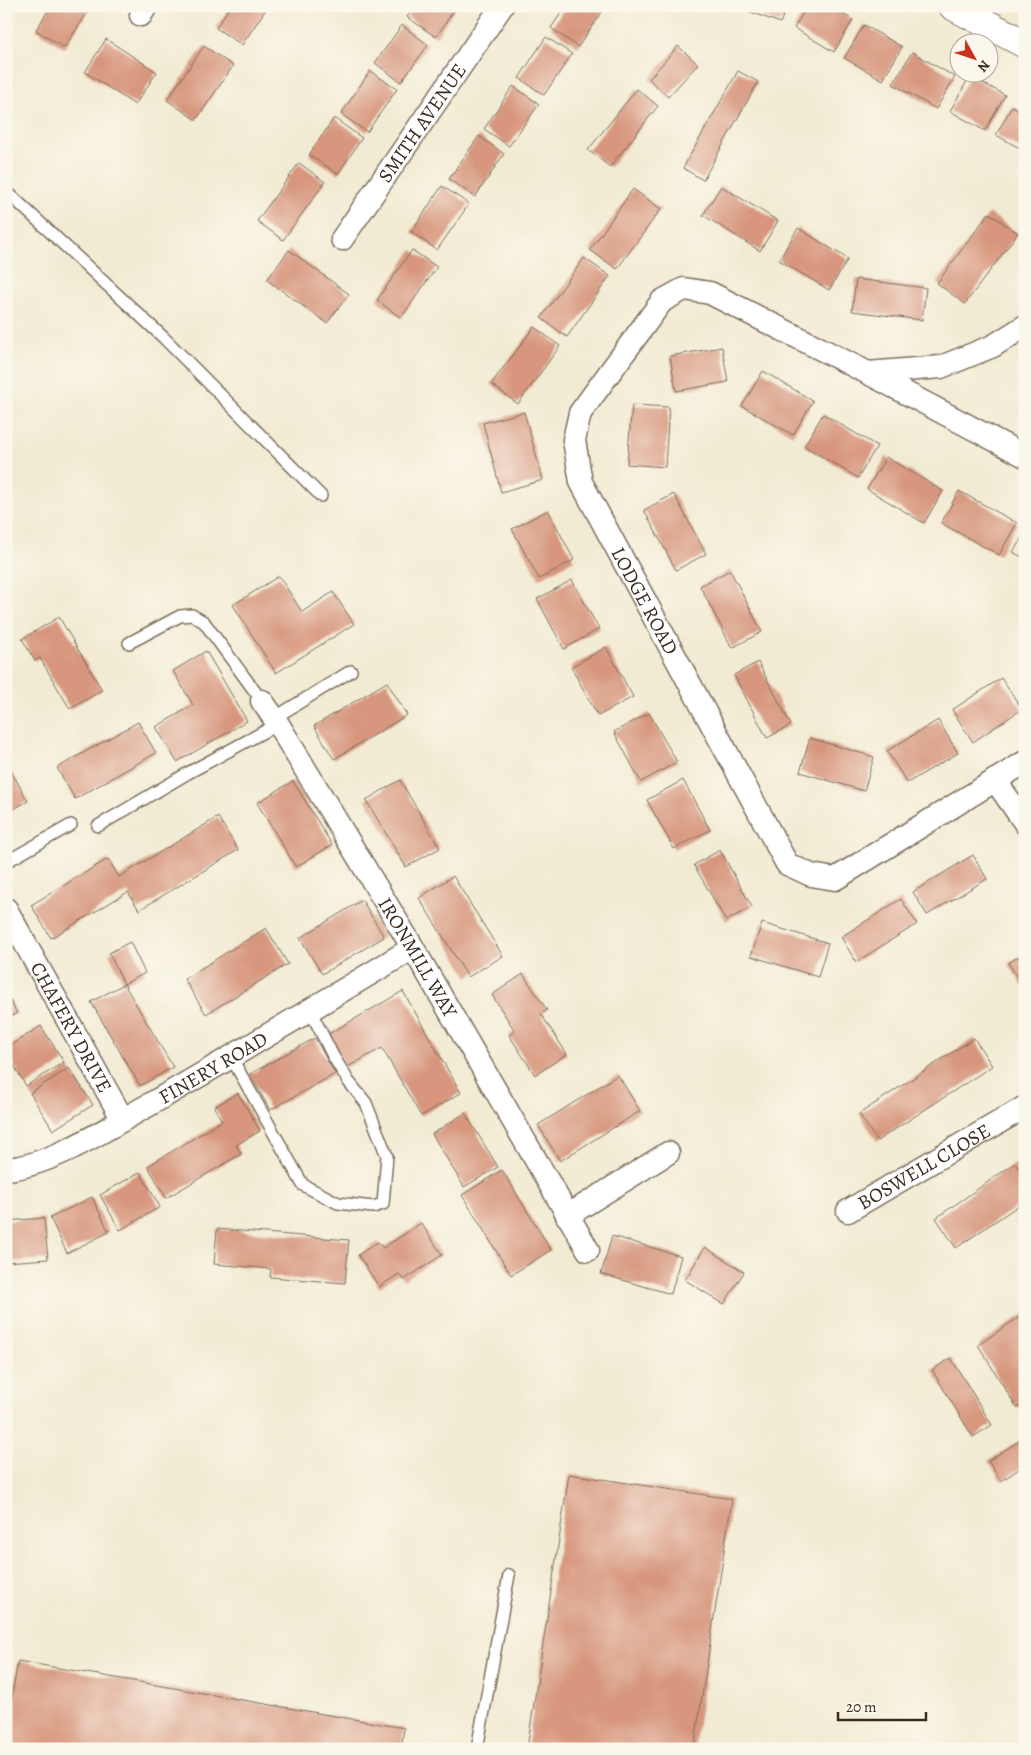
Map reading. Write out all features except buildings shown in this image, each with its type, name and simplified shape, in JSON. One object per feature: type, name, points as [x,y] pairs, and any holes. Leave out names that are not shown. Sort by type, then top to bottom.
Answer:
[{"type":"street","name":"SMITH AVENUE","points":[[342,238],[502,6]]},
{"type":"street","points":[[953,6],[1025,44]]},
{"type":"street","name":"LODGE ROAD","points":[[1025,456],[868,373],[710,293],[684,289],[662,301],[580,413],[574,440],[581,482],[787,864],[811,875],[836,878],[1025,762]]},
{"type":"street","points":[[868,373],[941,367],[993,346],[1025,326]]},
{"type":"street","name":"IRONMILL WAY","points":[[271,715],[413,948],[588,1250]]},
{"type":"street","points":[[995,780],[1025,823]]},
{"type":"street","name":"CHAFERY DRIVE","points":[[6,908],[123,1120]]},
{"type":"street","name":"FINERY ROAD","points":[[6,1170],[21,1168],[63,1152],[123,1120],[413,948]]},
{"type":"street","name":"BOSWELL CLOSE","points":[[848,1211],[1025,1107]]},
{"type":"street","points":[[567,1216],[668,1153]]},
{"type":"lane","points":[[6,191],[163,337],[321,496]]},
{"type":"lane","points":[[129,643],[180,616],[192,615],[204,622],[271,715]]},
{"type":"lane","points":[[98,826],[188,773],[271,715],[351,671]]},
{"type":"lane","points":[[6,862],[72,824]]},
{"type":"lane","points":[[231,1056],[303,1185],[338,1203],[373,1207],[383,1204],[387,1156],[366,1103],[341,1069],[310,1010]]},
{"type":"lane","points":[[477,1749],[509,1575]]}]
